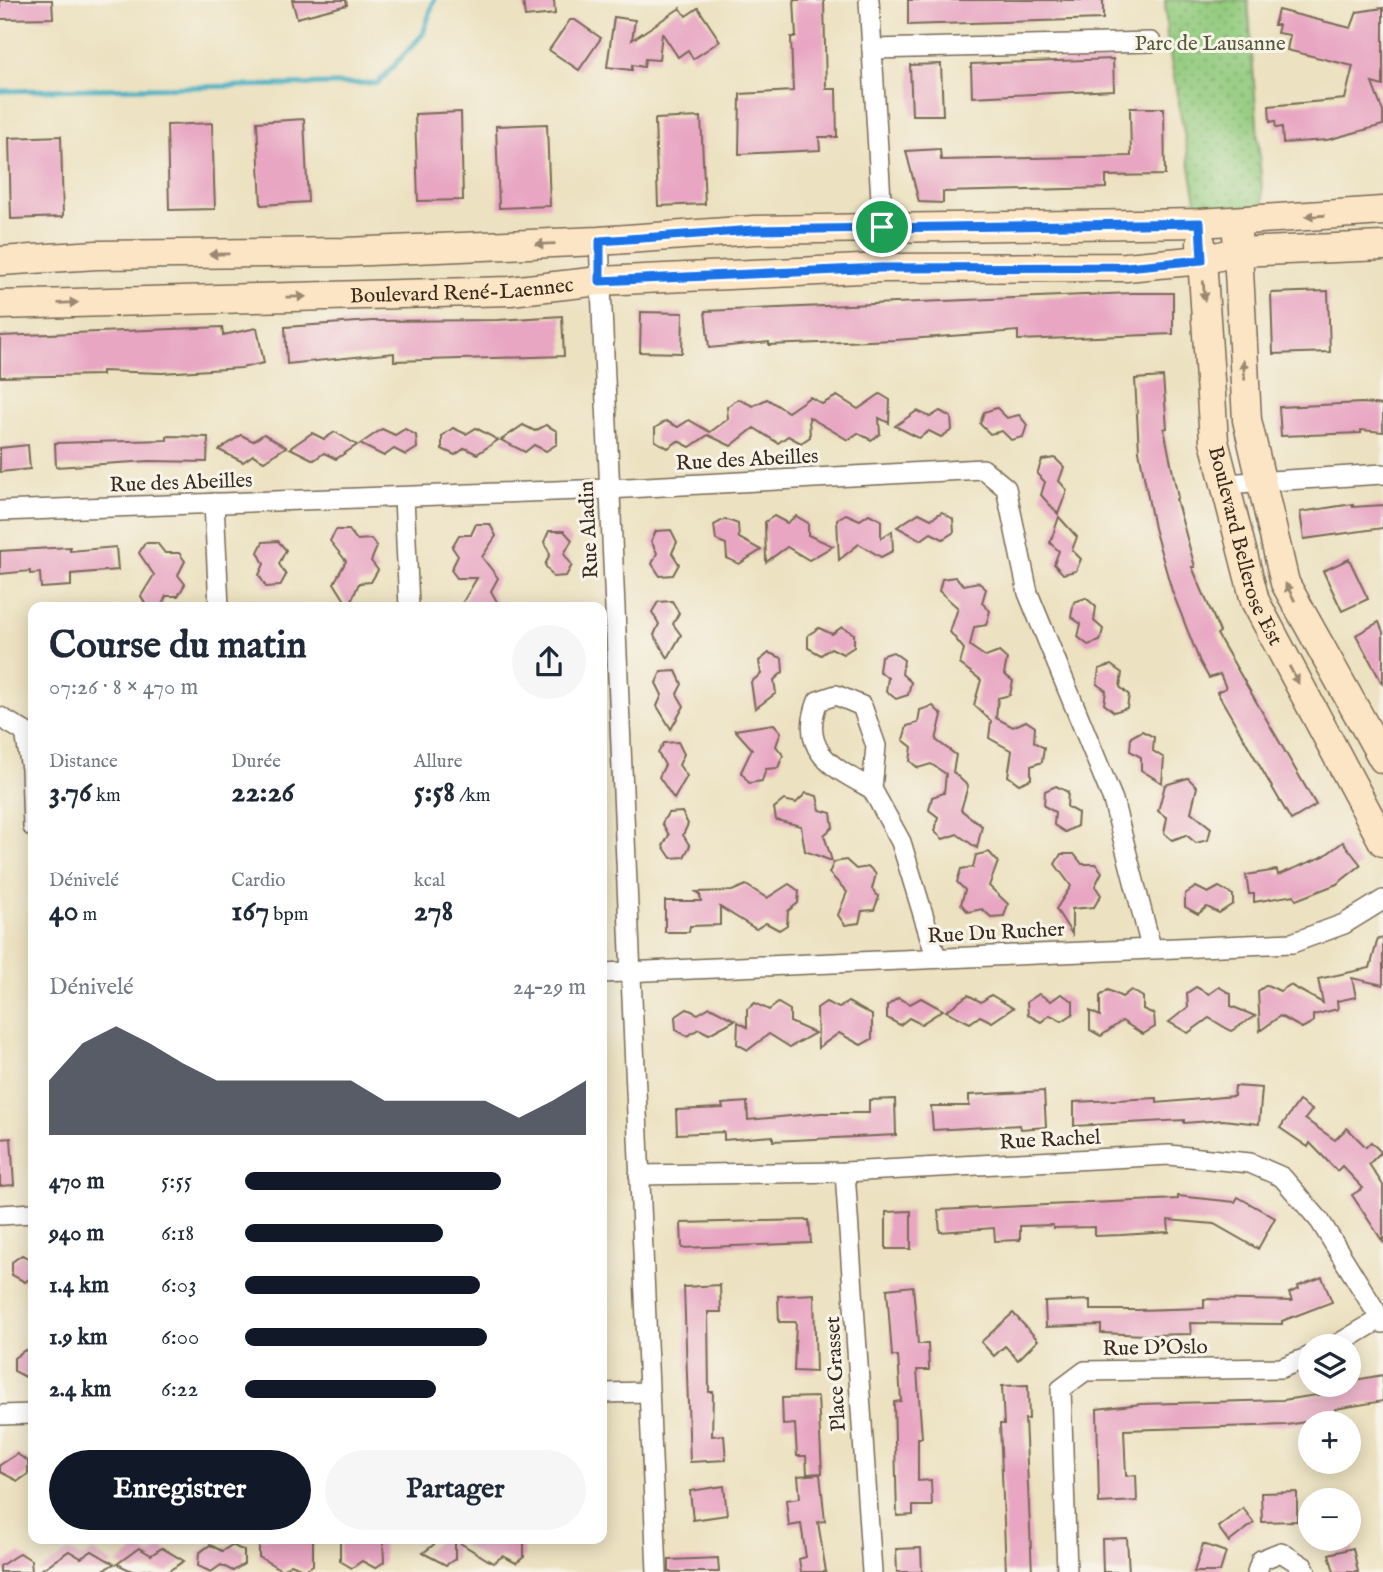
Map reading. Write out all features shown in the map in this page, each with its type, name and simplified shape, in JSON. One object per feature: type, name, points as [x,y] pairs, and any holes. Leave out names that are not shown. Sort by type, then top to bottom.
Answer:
[{"type":"street","points":[[869,0],[882,227],[881,268]]},
{"type":"street","points":[[872,49],[1151,42]]},
{"type":"street","name":"Boulevard René-Laennec","points":[[0,261],[97,255],[347,252],[600,241],[754,230],[1200,223],[1383,211]]},
{"type":"street","name":"Boulevard Bellerose Est","points":[[1236,221],[1247,420],[1285,583],[1383,759]]},
{"type":"street","name":"Boulevard Bellerose Est","points":[[1200,223],[1214,441],[1255,601],[1383,842]]},
{"type":"street","name":"Rue Aladin","points":[[600,241],[608,489],[657,1572]]},
{"type":"street","name":"Boulevard René-Laennec","points":[[0,305],[510,291],[600,281],[881,268],[1126,267],[1202,260],[1237,252],[1383,246]]},
{"type":"street","name":"Rue des Abeilles","points":[[0,511],[608,489],[983,469],[1006,488],[1028,593],[1114,800],[1151,947]]},
{"type":"street","points":[[1223,484],[1383,474]]},
{"type":"street","points":[[404,497],[409,602]]},
{"type":"street","points":[[214,503],[219,602]]},
{"type":"street","points":[[872,789],[876,746],[862,706],[836,695],[818,701],[811,718],[814,745],[832,766],[872,789],[901,842],[936,957]]},
{"type":"street","points":[[0,717],[25,732],[28,750]]},
{"type":"street","name":"Rue Du Rucher","points":[[607,973],[1151,947],[1292,943],[1344,924],[1383,900]]},
{"type":"street","name":"Rue Rachel","points":[[639,1175],[845,1172],[1169,1155],[1250,1163],[1282,1177],[1320,1221],[1382,1321]]},
{"type":"street","name":"Place Grasset","points":[[845,1172],[872,1572]]},
{"type":"street","points":[[0,1215],[28,1213]]},
{"type":"street","points":[[1358,1334],[1382,1321]]},
{"type":"street","name":"Rue D'Oslo","points":[[1067,1572],[1061,1389],[1085,1371],[1281,1368],[1298,1361]]},
{"type":"street","points":[[607,1394],[649,1392]]},
{"type":"street","points":[[0,1415],[28,1413]]},
{"type":"street","points":[[1257,1572],[1261,1560],[1281,1552],[1304,1567],[1306,1572]]},
{"type":"green space","name":"Parc de Lausanne","points":[[1165,0],[1248,0],[1264,219],[1200,223],[1167,38]]},
{"type":"building","points":[[0,0],[52,0],[53,18],[0,19]]},
{"type":"building","points":[[292,0],[346,0],[347,5],[297,18]]},
{"type":"building","points":[[523,0],[554,0],[555,14],[525,17]]},
{"type":"building","points":[[794,0],[824,0],[826,89],[836,89],[837,137],[819,137],[820,150],[739,154],[740,94],[793,91],[791,37],[796,37]]},
{"type":"building","points":[[908,0],[1103,0],[1103,19],[908,25]]},
{"type":"building","points":[[680,8],[686,16],[698,8],[720,41],[693,59],[688,50],[678,57],[662,33],[659,60],[645,59],[644,67],[632,65],[632,70],[607,67],[614,17],[635,20],[632,40]]},
{"type":"building","points":[[1383,8],[1383,86],[1372,83],[1383,112],[1383,125],[1327,140],[1283,143],[1282,127],[1276,128],[1275,121],[1270,122],[1269,106],[1345,99],[1353,66],[1287,50],[1290,35],[1277,33],[1279,25],[1274,25],[1278,10],[1351,28],[1357,12]]},
{"type":"building","points":[[570,20],[575,20],[601,38],[579,70],[549,50]]},
{"type":"building","points":[[1113,59],[1114,90],[972,97],[971,64]]},
{"type":"building","points":[[941,64],[943,115],[912,115],[910,65]]},
{"type":"building","points":[[1130,108],[1164,108],[1165,175],[1106,176],[1106,188],[943,192],[943,203],[919,202],[906,151],[940,149],[941,160],[1131,156]]},
{"type":"building","points":[[461,112],[463,200],[418,201],[415,114]]},
{"type":"building","points":[[701,117],[705,204],[658,206],[655,119]]},
{"type":"building","points":[[304,119],[308,202],[261,205],[257,122]]},
{"type":"building","points":[[212,123],[215,209],[169,210],[167,125]]},
{"type":"building","points":[[547,124],[550,206],[499,208],[496,126]]},
{"type":"building","points":[[61,136],[63,217],[11,219],[9,138]]},
{"type":"building","points":[[1328,291],[1330,352],[1273,354],[1271,293]]},
{"type":"building","points":[[1173,293],[1173,334],[1018,340],[1018,331],[895,340],[769,345],[769,342],[709,348],[705,311]]},
{"type":"building","points":[[641,312],[683,313],[682,353],[640,352]]},
{"type":"building","points":[[562,316],[564,356],[394,361],[394,353],[287,364],[285,327],[372,321],[498,320]]},
{"type":"building","points":[[222,327],[223,335],[257,328],[264,363],[241,368],[162,373],[102,371],[102,375],[0,377],[0,336]]},
{"type":"building","points":[[1163,377],[1167,428],[1164,429],[1178,498],[1176,499],[1195,567],[1192,567],[1220,632],[1217,634],[1316,805],[1291,820],[1217,692],[1226,688],[1220,674],[1209,678],[1200,662],[1172,591],[1154,528],[1139,451],[1135,379]]},
{"type":"building","points":[[880,394],[890,400],[889,423],[879,418],[880,434],[871,440],[858,433],[848,440],[809,417],[810,437],[801,443],[788,436],[778,443],[754,428],[731,446],[708,435],[690,447],[678,441],[668,448],[655,441],[655,428],[666,421],[678,427],[689,420],[710,432],[728,419],[727,407],[738,399],[753,406],[767,399],[788,412],[810,397],[822,404],[837,396],[858,409]]},
{"type":"building","points":[[1362,403],[1383,405],[1383,432],[1361,430],[1361,433],[1281,436],[1279,407]]},
{"type":"building","points":[[997,408],[1007,418],[1019,415],[1027,425],[1023,437],[1011,440],[1002,431],[990,434],[980,424],[984,412]]},
{"type":"building","points":[[917,411],[930,417],[940,411],[951,417],[952,430],[941,437],[929,431],[919,438],[895,426]]},
{"type":"building","points":[[523,425],[535,431],[546,425],[557,431],[557,444],[546,451],[534,445],[525,452],[501,440]]},
{"type":"building","points":[[453,428],[466,434],[476,428],[498,440],[477,454],[465,448],[455,455],[442,449],[442,436]]},
{"type":"building","points":[[382,429],[395,435],[405,429],[416,435],[417,448],[406,455],[394,449],[384,456],[360,444]]},
{"type":"building","points":[[335,432],[357,445],[336,459],[324,453],[314,460],[290,448],[312,433],[324,439]]},
{"type":"building","points":[[264,434],[286,447],[264,461],[253,455],[243,462],[219,450],[241,435],[253,441]]},
{"type":"building","points":[[167,436],[208,437],[207,462],[150,461],[56,467],[55,443],[167,440]]},
{"type":"building","points":[[28,445],[30,469],[0,472],[0,448]]},
{"type":"building","points":[[1055,458],[1064,467],[1059,481],[1067,490],[1058,514],[1041,495],[1045,482],[1037,474],[1042,460]]},
{"type":"building","points":[[1353,504],[1353,507],[1383,505],[1383,528],[1304,539],[1300,512]]},
{"type":"building","points":[[942,512],[953,519],[954,532],[943,539],[931,533],[921,540],[897,527],[919,513],[931,519]]},
{"type":"building","points":[[846,514],[860,520],[869,514],[881,520],[881,538],[892,531],[893,551],[881,557],[859,544],[839,560],[837,519]]},
{"type":"building","points":[[774,516],[787,523],[796,516],[808,523],[808,535],[833,546],[809,560],[787,547],[766,562],[765,522]]},
{"type":"building","points":[[1059,517],[1077,537],[1072,550],[1081,559],[1076,571],[1063,574],[1054,564],[1059,551],[1050,543]]},
{"type":"building","points":[[725,519],[738,524],[739,538],[761,550],[739,564],[727,558],[726,544],[716,540],[714,525]]},
{"type":"building","points":[[476,524],[490,524],[496,536],[482,557],[498,578],[491,591],[497,602],[463,602],[477,578],[457,578],[451,570],[458,556],[452,547],[459,535],[471,535]]},
{"type":"building","points":[[336,530],[349,530],[357,540],[371,539],[377,547],[371,561],[378,570],[371,582],[359,583],[351,602],[346,602],[334,583],[346,561],[330,541]]},
{"type":"building","points":[[671,530],[677,542],[672,553],[679,564],[673,575],[660,576],[652,564],[657,553],[651,541],[656,531]]},
{"type":"building","points":[[549,531],[564,531],[572,540],[564,554],[572,565],[566,576],[553,577],[545,565],[550,554],[544,542]]},
{"type":"building","points":[[278,541],[286,550],[279,564],[286,575],[280,586],[266,587],[259,575],[264,564],[258,552],[263,542]]},
{"type":"building","points":[[145,543],[157,543],[165,553],[179,553],[185,561],[178,575],[185,584],[178,596],[166,596],[163,602],[144,602],[141,596],[154,575],[139,553]]},
{"type":"building","points":[[70,547],[70,551],[116,547],[118,570],[71,574],[71,586],[41,588],[40,573],[30,574],[30,571],[0,574],[0,551]]},
{"type":"building","points":[[1349,559],[1368,599],[1342,611],[1323,571]]},
{"type":"building","points":[[955,577],[964,585],[978,582],[986,589],[982,603],[990,611],[986,625],[974,627],[970,646],[986,657],[999,652],[1007,659],[1004,674],[1013,681],[1010,695],[998,698],[996,718],[1013,727],[1026,721],[1035,727],[1034,742],[1044,748],[1042,762],[1031,766],[1031,779],[1019,784],[1008,776],[1012,751],[989,738],[991,721],[974,705],[981,680],[960,664],[964,649],[950,632],[958,608],[939,591],[942,579]]},
{"type":"building","points":[[1086,598],[1096,607],[1094,621],[1103,629],[1100,641],[1088,645],[1078,637],[1081,624],[1071,617],[1074,602]]},
{"type":"building","points":[[672,601],[679,613],[673,624],[681,635],[668,658],[654,635],[659,624],[652,612],[658,602]]},
{"type":"building","points":[[1379,622],[1383,632],[1383,685],[1356,635]]},
{"type":"building","points":[[842,627],[854,634],[854,647],[843,654],[831,648],[821,655],[808,648],[808,635],[819,628],[832,634]]},
{"type":"building","points":[[893,652],[904,660],[902,674],[911,682],[908,695],[896,699],[886,691],[888,678],[879,671],[881,656]]},
{"type":"building","points":[[769,653],[782,658],[783,672],[774,680],[776,693],[755,709],[751,682],[761,674],[759,661]]},
{"type":"building","points":[[1111,665],[1122,673],[1120,687],[1129,695],[1127,708],[1114,712],[1104,704],[1106,691],[1097,684],[1099,669]]},
{"type":"building","points":[[676,671],[682,684],[677,694],[684,706],[671,729],[657,706],[662,695],[656,683],[661,672]]},
{"type":"building","points":[[933,706],[942,715],[936,740],[956,755],[953,772],[968,786],[961,810],[982,826],[977,848],[957,834],[943,839],[935,832],[938,817],[929,810],[932,797],[944,793],[946,774],[931,764],[918,768],[910,761],[912,747],[903,740],[907,726],[918,723],[920,710]]},
{"type":"building","points":[[774,724],[781,732],[776,746],[783,755],[778,768],[766,769],[762,781],[749,783],[741,772],[752,749],[735,730]]},
{"type":"building","points":[[1142,731],[1154,737],[1153,751],[1164,758],[1162,783],[1141,770],[1141,757],[1130,751],[1131,737]]},
{"type":"building","points":[[678,742],[684,754],[679,765],[687,776],[674,799],[659,777],[665,765],[658,753],[664,743]]},
{"type":"building","points":[[1188,778],[1197,787],[1191,812],[1211,828],[1208,840],[1196,843],[1186,835],[1172,840],[1164,833],[1167,818],[1158,811],[1165,785]]},
{"type":"building","points":[[1056,786],[1068,792],[1067,807],[1078,813],[1077,826],[1065,832],[1054,825],[1055,812],[1044,806],[1045,791]]},
{"type":"building","points":[[806,793],[817,796],[820,810],[831,813],[833,827],[824,835],[832,861],[805,851],[801,826],[776,820],[774,808],[784,800],[796,803]]},
{"type":"building","points":[[682,812],[688,824],[683,835],[690,846],[684,857],[671,858],[663,846],[669,835],[662,823],[668,813]]},
{"type":"building","points":[[1343,842],[1361,865],[1337,884],[1296,900],[1294,895],[1254,902],[1254,894],[1249,894],[1246,875],[1277,870],[1278,875],[1324,856]]},
{"type":"building","points":[[989,852],[998,862],[989,886],[1008,904],[1004,916],[991,917],[982,909],[968,912],[961,904],[965,890],[957,882],[961,869],[973,867],[976,855]]},
{"type":"building","points":[[1061,854],[1074,854],[1082,864],[1096,864],[1102,872],[1095,886],[1101,895],[1094,907],[1072,909],[1072,934],[1056,909],[1071,886],[1055,864]]},
{"type":"building","points":[[846,860],[856,869],[869,867],[876,874],[872,889],[879,897],[874,910],[862,911],[859,923],[845,925],[838,915],[847,892],[829,873],[834,862]]},
{"type":"building","points":[[789,884],[799,891],[798,903],[788,911],[787,925],[779,930],[766,923],[756,929],[720,907],[720,925],[690,926],[689,932],[665,932],[665,901],[701,901],[696,892],[732,891],[746,885],[767,898]]},
{"type":"building","points":[[1196,887],[1208,893],[1219,887],[1233,895],[1233,904],[1219,913],[1207,907],[1198,914],[1185,907],[1185,894]]},
{"type":"building","points":[[1378,938],[1383,938],[1383,985],[1352,978],[1356,997],[1337,1001],[1338,1009],[1313,1015],[1313,1022],[1302,1028],[1280,1016],[1260,1031],[1258,991],[1267,985],[1280,991],[1290,985],[1323,1003],[1318,979],[1370,968]]},
{"type":"building","points":[[1196,987],[1209,994],[1219,987],[1231,994],[1231,1006],[1255,1016],[1231,1031],[1209,1018],[1188,1033],[1169,1022],[1188,1007],[1187,993]]},
{"type":"building","points":[[1108,990],[1122,997],[1131,990],[1143,997],[1143,1009],[1154,1014],[1155,1027],[1143,1034],[1122,1021],[1101,1036],[1090,1030],[1090,1011],[1100,1016],[1100,996]]},
{"type":"building","points":[[1039,994],[1051,1001],[1061,994],[1073,1001],[1073,1014],[1062,1021],[1050,1015],[1041,1022],[1028,1015],[1027,1002]]},
{"type":"building","points":[[968,995],[981,1002],[991,995],[1013,1008],[992,1022],[980,1016],[970,1023],[946,1011]]},
{"type":"building","points":[[898,998],[910,1004],[921,998],[943,1010],[921,1024],[909,1018],[900,1025],[887,1018],[887,1006]]},
{"type":"building","points":[[826,1002],[839,1008],[848,1002],[872,1015],[872,1039],[861,1045],[839,1033],[818,1048],[817,1008]]},
{"type":"building","points":[[755,1003],[769,1010],[778,1003],[790,1010],[790,1022],[815,1033],[790,1047],[769,1034],[748,1050],[737,1044],[738,1022],[747,1027],[747,1009]]},
{"type":"building","points":[[710,1007],[735,1020],[709,1034],[699,1029],[687,1036],[676,1030],[675,1017],[687,1009],[698,1014]]},
{"type":"building","points":[[1235,1086],[1262,1088],[1259,1124],[1223,1120],[1184,1123],[1184,1120],[1074,1126],[1074,1102],[1157,1098],[1157,1103],[1234,1096]]},
{"type":"building","points":[[1044,1091],[1046,1127],[1021,1129],[1020,1125],[933,1130],[931,1106],[969,1106],[969,1095]]},
{"type":"building","points":[[895,1099],[896,1135],[773,1141],[773,1136],[724,1140],[724,1132],[677,1134],[676,1110],[723,1108],[722,1104],[747,1102],[748,1120],[821,1113],[869,1113],[869,1100]]},
{"type":"building","points":[[1299,1101],[1312,1110],[1305,1119],[1335,1140],[1347,1128],[1366,1147],[1371,1142],[1381,1152],[1369,1164],[1383,1185],[1383,1242],[1352,1195],[1363,1188],[1342,1166],[1337,1171],[1310,1143],[1308,1147],[1280,1128]]},
{"type":"building","points":[[11,1138],[14,1185],[0,1186],[0,1139]]},
{"type":"building","points":[[1178,1196],[1235,1202],[1238,1197],[1275,1218],[1258,1249],[1214,1224],[1168,1220],[1169,1232],[1121,1235],[1095,1236],[1095,1227],[1053,1228],[1053,1225],[1020,1226],[1020,1240],[995,1241],[994,1228],[940,1232],[938,1210],[1178,1199]]},
{"type":"building","points":[[911,1211],[911,1249],[886,1249],[886,1212]]},
{"type":"building","points":[[809,1220],[811,1243],[682,1248],[681,1223]]},
{"type":"building","points":[[22,1255],[28,1258],[28,1280],[25,1282],[12,1275],[12,1262]]},
{"type":"building","points":[[1322,1277],[1332,1302],[1282,1321],[1282,1324],[1190,1323],[1191,1334],[1146,1335],[1101,1333],[1101,1325],[1046,1327],[1045,1302],[1090,1300],[1090,1310],[1137,1310],[1204,1308],[1204,1299],[1292,1301],[1289,1293],[1299,1289],[1298,1286]]},
{"type":"building","points":[[720,1285],[721,1312],[708,1312],[709,1392],[713,1392],[712,1436],[724,1435],[726,1460],[690,1462],[684,1287]]},
{"type":"building","points":[[913,1286],[918,1344],[928,1344],[929,1370],[917,1370],[922,1438],[918,1438],[918,1481],[931,1480],[932,1506],[913,1506],[913,1515],[897,1516],[894,1402],[901,1401],[898,1356],[892,1356],[887,1289]]},
{"type":"building","points":[[814,1294],[816,1372],[794,1371],[796,1322],[779,1322],[778,1296]]},
{"type":"building","points":[[1013,1313],[1038,1340],[1018,1360],[1005,1346],[994,1356],[981,1342]]},
{"type":"building","points":[[25,1350],[28,1352],[28,1378],[14,1371],[14,1358]]},
{"type":"building","points":[[1383,1375],[1383,1401],[1335,1411],[1298,1411],[1298,1423],[1287,1425],[1124,1430],[1126,1476],[1136,1475],[1137,1501],[1099,1503],[1097,1409],[1141,1404],[1361,1397],[1361,1379]]},
{"type":"building","points":[[1028,1385],[1029,1419],[1025,1419],[1032,1572],[1006,1572],[1000,1424],[1004,1424],[1002,1386]]},
{"type":"building","points":[[818,1397],[822,1473],[807,1474],[806,1456],[797,1456],[795,1424],[783,1425],[782,1398]]},
{"type":"building","points":[[17,1454],[28,1461],[28,1474],[18,1481],[0,1472],[0,1465]]},
{"type":"building","points":[[820,1474],[825,1521],[818,1522],[826,1572],[801,1572],[799,1559],[806,1557],[801,1524],[789,1526],[786,1500],[800,1498],[798,1476]]},
{"type":"building","points":[[724,1486],[727,1515],[693,1520],[690,1491]]},
{"type":"building","points":[[1297,1492],[1297,1521],[1262,1522],[1261,1493]]},
{"type":"building","points":[[1243,1508],[1254,1523],[1229,1542],[1218,1527]]},
{"type":"building","points":[[1127,1538],[1129,1572],[1103,1572],[1102,1539]]},
{"type":"building","points":[[259,1544],[313,1544],[313,1565],[305,1570],[291,1564],[282,1570],[259,1557]]},
{"type":"building","points":[[340,1544],[383,1544],[384,1562],[375,1568],[362,1561],[352,1568],[340,1561]]},
{"type":"building","points":[[434,1544],[455,1544],[455,1559],[446,1565],[423,1553]]},
{"type":"building","points":[[462,1544],[524,1544],[524,1557],[516,1563],[503,1556],[493,1563]]},
{"type":"building","points":[[1203,1544],[1226,1552],[1220,1572],[1194,1572]]},
{"type":"building","points":[[210,1545],[222,1551],[232,1545],[244,1551],[244,1564],[233,1571],[221,1565],[211,1572],[198,1566],[199,1553]]},
{"type":"building","points":[[139,1548],[151,1555],[162,1548],[184,1561],[167,1572],[150,1569],[134,1572],[117,1564]]},
{"type":"building","points":[[921,1548],[922,1572],[897,1572],[896,1549]]},
{"type":"building","points":[[69,1551],[81,1558],[92,1551],[114,1564],[105,1569],[110,1572],[38,1572]]},
{"type":"building","points":[[1354,1551],[1358,1572],[1334,1572],[1329,1554]]},
{"type":"building","points":[[20,1553],[31,1560],[32,1572],[0,1572],[0,1566]]},
{"type":"building","points":[[718,1558],[719,1572],[669,1572],[669,1560]]},
{"type":"waterway","points":[[0,91],[378,83],[423,34],[434,0]]},
{"type":"route","points":[[1200,223],[1202,260],[1126,267],[1007,265],[881,268],[758,276],[600,281],[600,241],[754,230],[882,227],[1200,223]]}]
